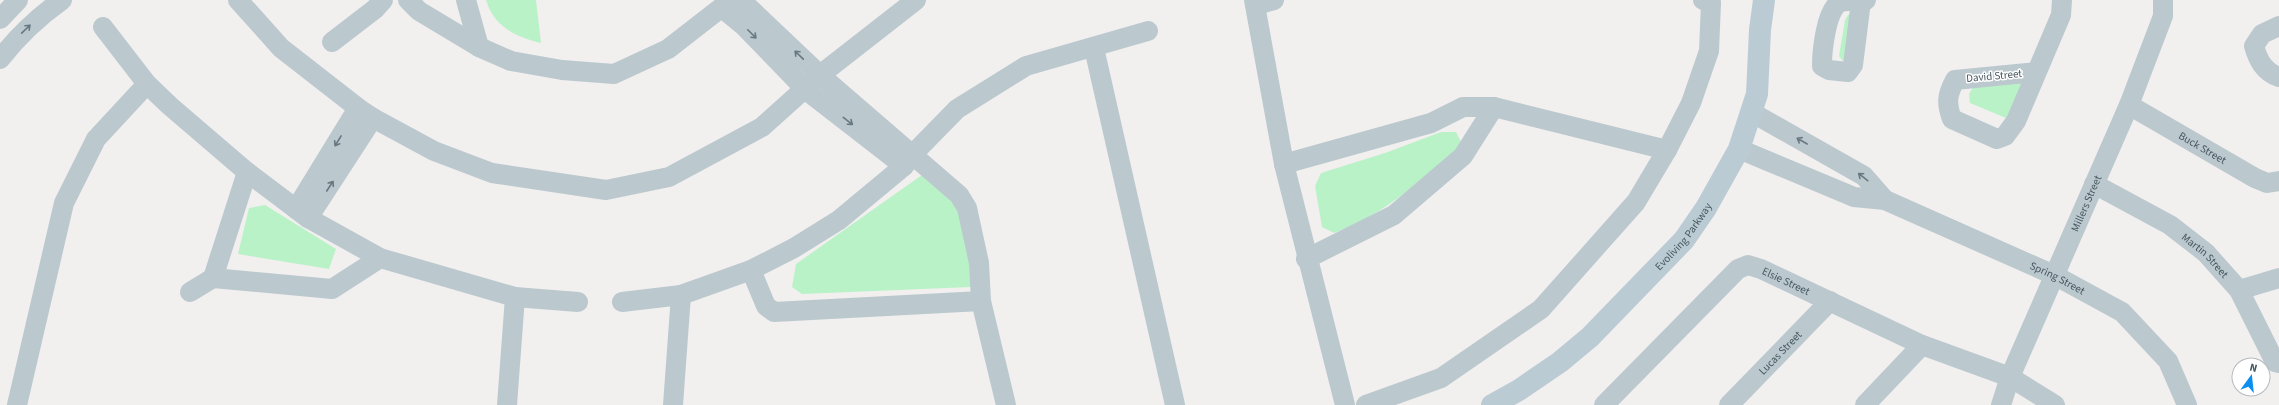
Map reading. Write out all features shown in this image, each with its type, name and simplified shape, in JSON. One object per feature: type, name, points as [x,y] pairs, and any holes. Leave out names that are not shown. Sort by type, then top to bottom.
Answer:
[{"type":"street","points":[[0,19],[18,0]]},
{"type":"street","points":[[0,59],[16,38],[39,17],[62,0]]},
{"type":"street","points":[[238,0],[281,48],[365,113],[434,151],[492,173],[606,190],[669,177],[762,127],[806,90],[820,75],[916,0]]},
{"type":"street","points":[[332,42],[375,9],[383,0]]},
{"type":"street","points":[[408,0],[419,11],[479,47],[512,61],[562,70],[614,74],[668,48],[727,4],[744,26],[806,90],[958,195],[967,208],[979,263],[981,301],[1006,405]]},
{"type":"street","points":[[466,0],[479,47]]},
{"type":"street","points":[[741,0],[908,160]]},
{"type":"street","points":[[1274,0],[1255,3],[1284,164],[1306,259],[1345,405]]},
{"type":"street","points":[[1366,405],[1441,378],[1541,310],[1636,202],[1667,150],[1691,103],[1709,51],[1711,3],[1703,0]]},
{"type":"street","name":"Evoliving Parkway","points":[[1497,404],[1524,398],[1560,362],[1590,337],[1684,240],[1706,208],[1739,149],[1757,94],[1760,30],[1764,0]]},
{"type":"street","name":"David Street","points":[[2036,72],[2061,15],[2062,0]]},
{"type":"street","name":"Millers Street","points":[[2001,405],[2010,377],[2129,105],[2163,16],[2163,0]]},
{"type":"street","points":[[2279,26],[2262,34],[2254,46],[2259,62],[2273,75],[2279,77]]},
{"type":"street","points":[[103,27],[147,84],[247,172],[302,214],[380,258],[515,297],[578,302]]},
{"type":"street","points":[[622,302],[681,295],[751,270],[794,248],[839,220],[908,160],[957,109],[1026,66],[1094,48],[1148,31]]},
{"type":"street","points":[[1094,48],[1175,405]]},
{"type":"street","points":[[17,405],[64,202],[96,139],[147,84]]},
{"type":"street","name":"Buck Street","points":[[2129,105],[2255,178],[2267,183],[2279,181]]},
{"type":"street","points":[[1284,164],[1431,123],[1463,107],[1494,107],[1667,150]]},
{"type":"street","points":[[1306,259],[1394,215],[1463,156],[1494,107]]},
{"type":"street","name":"Spring Street","points":[[1751,112],[1864,176],[1885,200]]},
{"type":"street","points":[[302,214],[365,113]]},
{"type":"street","name":"Spring Street","points":[[1739,149],[1854,197],[1885,200],[2054,275],[2122,312],[2168,360],[2187,405]]},
{"type":"street","points":[[213,278],[247,172]]},
{"type":"street","name":"Martin Street","points":[[2094,184],[2170,225],[2206,253],[2239,290],[2275,362],[2279,363]]},
{"type":"street","points":[[190,292],[213,278],[332,289],[380,258]]},
{"type":"street","name":"Elsie Street","points":[[1604,405],[1738,269],[1748,265],[1761,269],[1922,345],[2010,377],[2055,405]]},
{"type":"street","points":[[751,270],[766,306],[774,312],[981,301]]},
{"type":"street","points":[[2239,290],[2279,278]]},
{"type":"street","points":[[673,405],[681,295]]},
{"type":"street","points":[[507,405],[515,297]]},
{"type":"street","name":"Lucas Street","points":[[1729,405],[1830,301]]},
{"type":"street","points":[[1865,405],[1922,345]]},
{"type":"green space","points":[[486,0],[536,0],[541,43],[523,38],[500,24],[494,17]]},
{"type":"green space","points":[[1854,13],[1847,62],[1842,60],[1839,56],[1845,20],[1848,15]]},
{"type":"green space","points":[[2021,80],[2027,87],[2006,118],[1970,103],[1969,94],[1975,84]]},
{"type":"green space","points":[[1441,132],[1456,132],[1462,144],[1402,195],[1370,216],[1334,233],[1322,227],[1315,186],[1321,173],[1385,153]]},
{"type":"green space","points":[[922,175],[964,207],[981,271],[971,287],[802,294],[792,287],[796,264]]},
{"type":"green space","points":[[265,205],[336,249],[329,269],[238,254],[249,208]]}]
